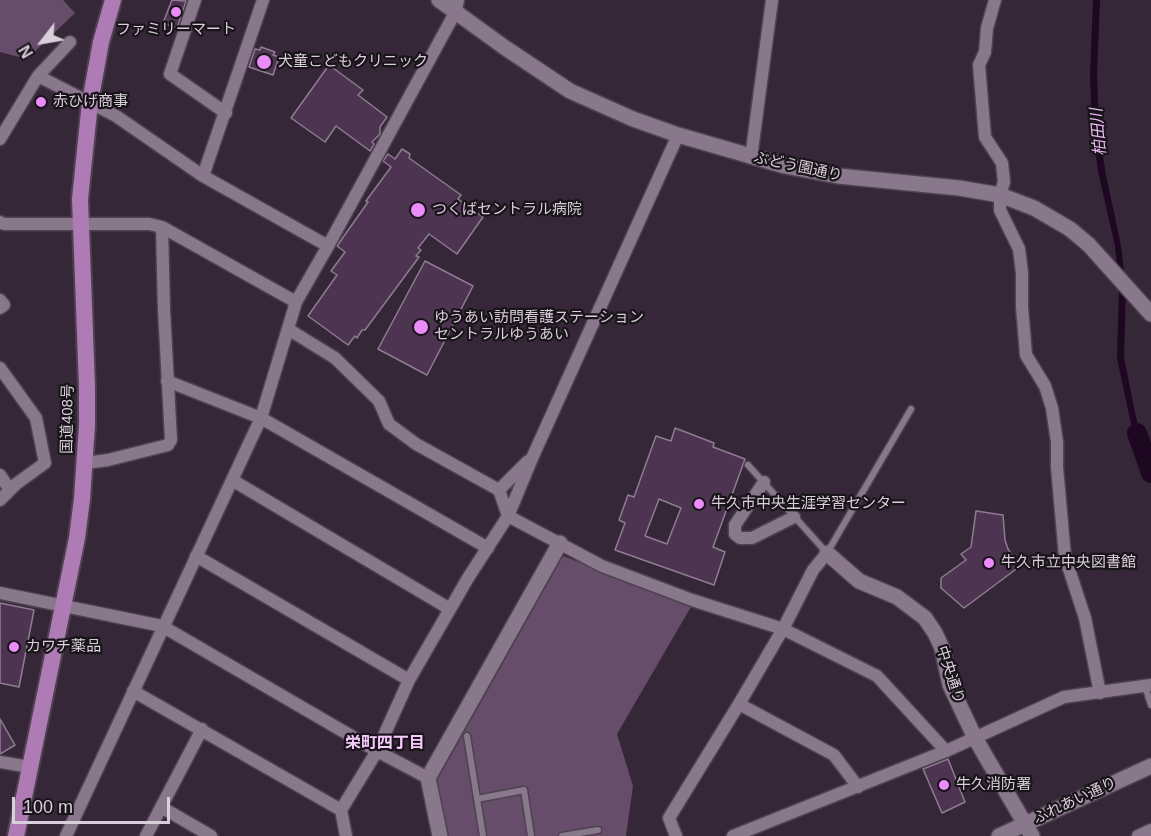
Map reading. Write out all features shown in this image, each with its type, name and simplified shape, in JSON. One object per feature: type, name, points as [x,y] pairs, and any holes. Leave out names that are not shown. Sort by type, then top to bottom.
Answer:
[{"type":"highway","name":"国道408号","points":[[16,836],[76,538],[85,463],[87,387],[80,224],[84,149],[101,42],[113,0]]},
{"type":"street","points":[[195,0],[170,74],[226,113]]},
{"type":"street","points":[[203,176],[263,0]]},
{"type":"street","name":"ぶどう園通り","points":[[439,0],[457,6],[504,47],[570,91],[623,115],[678,135],[784,166],[837,176],[925,184],[1000,195],[1034,208],[1070,228],[1110,266],[1151,314]]},
{"type":"street","points":[[751,158],[772,0]]},
{"type":"street","points":[[995,0],[987,28],[985,52],[979,64],[985,138],[1002,163],[1004,182],[1000,195],[1000,210],[1019,249],[1026,355],[1045,386],[1052,408],[1057,442],[1065,557],[1085,618],[1100,693]]},
{"type":"street","points":[[66,836],[261,418],[296,302],[457,6]]},
{"type":"street","points":[[0,139],[38,76],[70,42]]},
{"type":"street","points":[[38,76],[116,116],[203,176],[328,246]]},
{"type":"street","points":[[346,836],[341,810],[377,751],[409,680],[508,516],[678,135]]},
{"type":"street","points":[[0,222],[4,224],[149,224],[162,227],[296,302]]},
{"type":"street","points":[[85,463],[108,460],[168,445],[171,440],[162,227]]},
{"type":"street","points":[[0,300],[4,305],[0,308]]},
{"type":"street","points":[[288,329],[335,358],[379,401],[389,424],[407,438],[499,490],[508,516],[602,566],[692,600],[783,628],[877,676],[946,751]]},
{"type":"street","points":[[0,368],[36,418],[45,463],[0,500]]},
{"type":"street","points":[[167,381],[261,418],[488,548]]},
{"type":"street","points":[[499,490],[533,456]]},
{"type":"street","points":[[0,475],[10,490]]},
{"type":"street","points":[[232,480],[450,609]]},
{"type":"street","points":[[764,482],[735,525],[735,534],[740,538],[752,538],[794,517]]},
{"type":"street","points":[[440,836],[428,778],[560,543]]},
{"type":"street","points":[[676,836],[669,818],[739,704],[813,570],[827,553]]},
{"type":"street","name":"中央通り","points":[[827,553],[859,581],[897,597],[925,618],[942,648],[950,685],[975,738],[1029,830]]},
{"type":"street","points":[[196,556],[409,680]]},
{"type":"street","points":[[0,593],[162,626],[377,751],[428,778]]},
{"type":"street","points":[[733,836],[946,751],[1064,697],[1148,686]]},
{"type":"street","points":[[133,691],[341,810]]},
{"type":"street","points":[[739,704],[834,755],[858,787]]},
{"type":"street","points":[[146,836],[202,729]]},
{"type":"street","points":[[0,762],[30,767]]},
{"type":"street","name":"ふれあい通り","points":[[999,836],[1029,830],[1151,766]]},
{"type":"street","points":[[160,807],[211,836]]},
{"type":"street","points":[[1138,836],[1151,830]]},
{"type":"lane","points":[[748,465],[827,553],[911,410]]},
{"type":"lane","points":[[1148,686],[1151,705]]},
{"type":"lane","points":[[467,736],[483,836]]},
{"type":"lane","points":[[477,799],[524,790],[531,836]]},
{"type":"lane","points":[[562,836],[598,830]]},
{"type":"shaded area","points":[[0,0],[63,0],[75,13],[27,59],[0,52]]},
{"type":"shaded area","points":[[563,556],[692,605],[617,734],[633,786],[626,836],[448,836],[437,780],[460,740],[460,732],[472,718]]},
{"type":"water","points":[[1093,0],[1100,0],[1097,74],[1099,131],[1121,246],[1126,288],[1124,357],[1136,417],[1147,455],[1141,457],[1117,358],[1119,287],[1115,246],[1099,176],[1092,132],[1090,74]]},
{"type":"building","name":"ファミリーマート","points":[[172,0],[186,1],[177,28],[163,23]]},
{"type":"building","name":"犬童こどもクリニック","points":[[261,47],[275,52],[273,55],[279,57],[273,75],[249,67],[255,49],[260,50]]},
{"type":"building","points":[[329,65],[363,90],[358,95],[387,117],[380,127],[380,134],[372,142],[374,144],[370,151],[336,126],[325,142],[291,118]]},
{"type":"building","name":"つくばセントラル病院","points":[[402,149],[410,154],[409,158],[461,195],[458,199],[483,217],[457,254],[429,234],[418,248],[421,250],[416,256],[419,257],[365,330],[362,330],[357,338],[355,336],[348,345],[308,316],[337,275],[331,271],[345,252],[337,246],[391,167],[383,161],[388,154],[395,159]]},
{"type":"building","name":"ゆうあい訪問看護ステーション セントラルゆうあい","points":[[425,261],[473,286],[427,375],[378,349]]},
{"type":"building","name":"牛久市中央生涯学習センター","points":[[675,428],[714,443],[713,447],[745,459],[713,547],[725,552],[714,585],[615,550],[625,523],[619,520],[628,495],[634,497],[656,436],[671,441]],"holes":[[[659,499],[681,508],[667,544],[645,536]]]},
{"type":"building","name":"牛久市立中央図書館","points":[[976,511],[1003,515],[1005,540],[1019,567],[964,608],[941,588],[941,578],[966,560],[961,554],[971,547]]},
{"type":"building","name":"カワチ薬品","points":[[0,603],[34,610],[19,687],[0,683]]},
{"type":"building","points":[[0,719],[15,745],[0,754]]},
{"type":"building","name":"牛久消防署","points":[[948,759],[965,802],[942,813],[923,769]]},
{"type":"waterway","name":"柏田川","points":[[1137,433],[1151,473]]},
{"type":"place","name":"ファミリーマート","points":[[176,12]]},
{"type":"place","name":"犬童こどもクリニック","points":[[264,62]]},
{"type":"place","name":"赤ひげ商事","points":[[41,102]]},
{"type":"place","name":"つくばセントラル病院","points":[[418,210]]},
{"type":"place","name":"ゆうあい訪問看護ステーション セントラルゆうあい","points":[[421,327]]},
{"type":"place","name":"牛久市中央生涯学習センター","points":[[699,504]]},
{"type":"place","name":"牛久市立中央図書館","points":[[989,563]]},
{"type":"place","name":"カワチ薬品","points":[[14,647]]},
{"type":"place","name":"牛久消防署","points":[[944,785]]},
{"type":"district","name":"栄町四丁目","points":[[385,744]]}]
